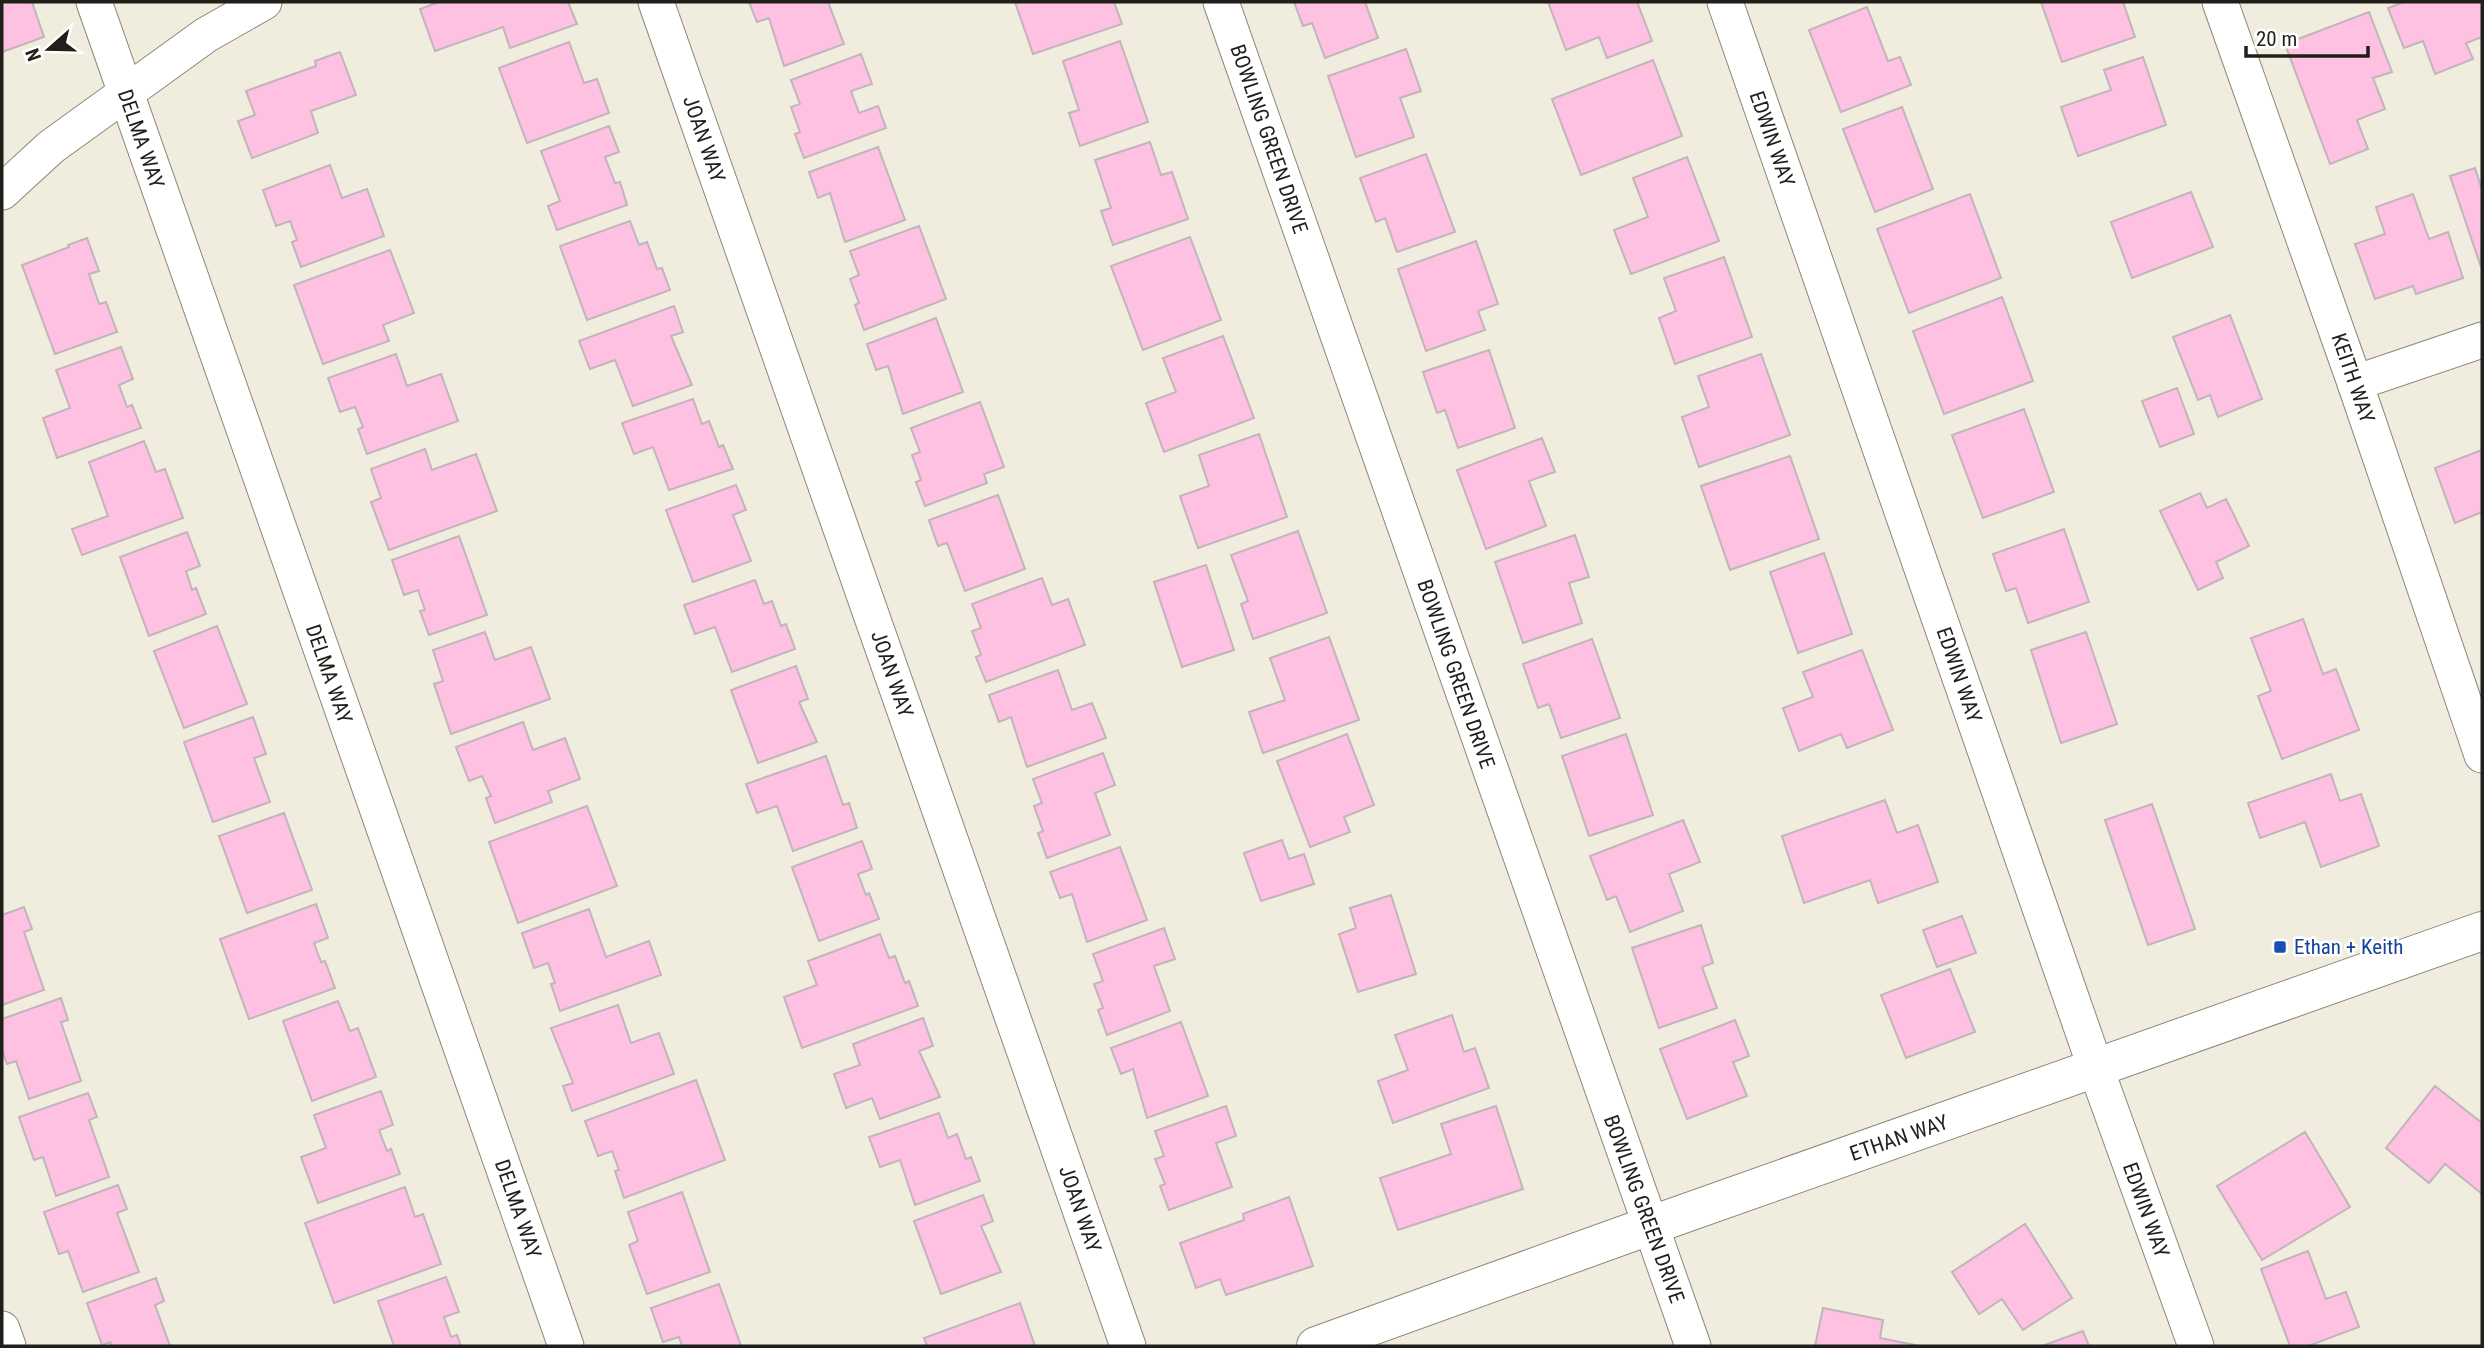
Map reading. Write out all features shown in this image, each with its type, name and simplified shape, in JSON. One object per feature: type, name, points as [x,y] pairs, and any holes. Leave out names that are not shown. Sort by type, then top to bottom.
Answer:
[{"type":"street","name":"DELMA WAY","points":[[94,2],[566,1346]]},
{"type":"street","points":[[2,192],[51,147],[206,35],[264,2]]},
{"type":"street","name":"JOAN WAY","points":[[656,2],[1128,1346]]},
{"type":"street","name":"BOWLING GREEN DRIVE","points":[[1220,2],[1693,1346]]},
{"type":"street","name":"EDWIN WAY","points":[[1725,2],[2096,1069],[2196,1346]]},
{"type":"street","name":"KEITH WAY","points":[[2220,2],[2355,383],[2482,755]]},
{"type":"street","points":[[2355,383],[2482,341]]},
{"type":"street","name":"ETHAN WAY","points":[[1316,1346],[2482,931]]},
{"type":"street","points":[[2,1329],[8,1346]]},
{"type":"building","points":[[2,2],[32,2],[44,37],[2,52]]},
{"type":"building","points":[[439,2],[568,2],[577,24],[510,48],[503,27],[435,51],[420,9]]},
{"type":"building","points":[[749,2],[828,2],[844,44],[784,66],[769,18],[757,22]]},
{"type":"building","points":[[1015,2],[1114,2],[1122,24],[1033,54]]},
{"type":"building","points":[[1294,2],[1365,2],[1378,38],[1325,58],[1312,23],[1303,26]]},
{"type":"building","points":[[1548,2],[1637,2],[1652,41],[1607,58],[1599,37],[1566,50]]},
{"type":"building","points":[[2041,2],[2123,2],[2135,37],[2062,62]]},
{"type":"building","points":[[2404,2],[2482,2],[2482,37],[2466,43],[2473,59],[2435,74],[2423,41],[2404,48],[2388,8]]},
{"type":"building","points":[[1867,7],[1888,61],[1900,57],[1911,85],[1841,112],[1809,30]]},
{"type":"building","points":[[2369,12],[2392,72],[2373,78],[2385,109],[2357,120],[2368,149],[2330,164],[2285,44]]},
{"type":"building","points":[[1120,41],[1148,122],[1080,146],[1069,113],[1079,110],[1063,61]]},
{"type":"building","points":[[569,42],[584,83],[597,79],[609,113],[527,143],[499,68]]},
{"type":"building","points":[[1406,49],[1421,91],[1400,98],[1414,137],[1356,157],[1328,76]]},
{"type":"building","points":[[340,52],[356,95],[311,111],[318,133],[252,158],[238,121],[255,115],[246,91],[316,66],[315,61]]},
{"type":"building","points":[[861,54],[872,84],[851,91],[859,113],[878,106],[886,128],[804,158],[795,134],[800,132],[791,107],[800,104],[791,80]]},
{"type":"building","points":[[2143,57],[2166,125],[2078,156],[2061,107],[2111,90],[2104,70]]},
{"type":"building","points":[[1653,60],[1682,136],[1581,175],[1552,99]]},
{"type":"building","points":[[1902,107],[1933,189],[1875,212],[1843,129]]},
{"type":"building","points":[[609,126],[619,152],[605,157],[615,183],[620,182],[627,205],[557,230],[548,206],[560,201],[541,151]]},
{"type":"building","points":[[1150,142],[1161,175],[1172,172],[1188,219],[1113,245],[1101,211],[1111,208],[1095,160]]},
{"type":"building","points":[[878,147],[905,220],[845,242],[830,193],[818,198],[809,172]]},
{"type":"building","points":[[1426,154],[1455,232],[1397,252],[1385,218],[1376,222],[1360,178]]},
{"type":"building","points":[[1687,157],[1719,241],[1631,274],[1614,230],[1648,217],[1633,178]]},
{"type":"building","points":[[330,165],[342,198],[367,189],[384,236],[301,267],[292,242],[297,240],[290,221],[276,226],[263,190]]},
{"type":"building","points":[[2475,168],[2482,190],[2481,267],[2450,176]]},
{"type":"building","points":[[2191,192],[2213,247],[2132,278],[2111,222]]},
{"type":"building","points":[[1970,194],[2001,278],[1909,313],[1877,229]]},
{"type":"building","points":[[2413,194],[2429,239],[2448,232],[2463,278],[2416,294],[2413,286],[2375,299],[2355,244],[2385,234],[2376,207]]},
{"type":"building","points":[[630,221],[639,245],[647,242],[657,269],[662,268],[670,290],[587,320],[560,246]]},
{"type":"building","points":[[919,226],[946,299],[864,330],[855,305],[859,303],[850,279],[859,275],[850,251]]},
{"type":"building","points":[[1190,237],[1221,320],[1143,350],[1111,266]]},
{"type":"building","points":[[87,238],[99,271],[89,274],[99,304],[106,302],[117,332],[55,354],[22,265]]},
{"type":"building","points":[[1476,241],[1498,304],[1478,311],[1485,330],[1426,351],[1398,269]]},
{"type":"building","points":[[390,250],[414,313],[383,325],[389,341],[323,364],[294,285]]},
{"type":"building","points":[[1724,257],[1752,337],[1675,364],[1659,318],[1676,311],[1664,278]]},
{"type":"building","points":[[2002,297],[2033,381],[1944,414],[1913,331]]},
{"type":"building","points":[[674,306],[683,332],[671,336],[692,385],[633,406],[615,360],[590,369],[579,341]]},
{"type":"building","points":[[2230,315],[2262,399],[2218,417],[2210,395],[2198,400],[2173,337]]},
{"type":"building","points":[[936,318],[963,392],[903,414],[888,366],[876,370],[867,344]]},
{"type":"building","points":[[1223,336],[1254,418],[1164,452],[1146,403],[1176,392],[1163,358]]},
{"type":"building","points":[[121,347],[133,379],[119,385],[127,407],[132,405],[141,428],[57,458],[43,418],[70,408],[56,370]]},
{"type":"building","points":[[1489,350],[1515,428],[1458,448],[1445,410],[1437,413],[1423,372]]},
{"type":"building","points":[[396,354],[407,386],[441,374],[458,421],[367,454],[358,429],[363,427],[355,407],[340,412],[328,378]]},
{"type":"building","points":[[1761,354],[1790,435],[1699,467],[1682,417],[1709,407],[1698,376]]},
{"type":"building","points":[[2177,388],[2194,434],[2160,447],[2142,401]]},
{"type":"building","points":[[693,399],[702,424],[709,421],[719,447],[723,445],[733,469],[669,490],[653,447],[634,454],[622,423]]},
{"type":"building","points":[[980,402],[1004,467],[984,474],[987,483],[925,506],[916,482],[921,480],[912,455],[920,452],[911,428]]},
{"type":"building","points":[[2024,409],[2054,492],[1983,518],[1952,435]]},
{"type":"building","points":[[1259,434],[1287,517],[1198,548],[1180,496],[1209,486],[1199,455]]},
{"type":"building","points":[[1542,438],[1555,472],[1529,481],[1546,526],[1486,549],[1457,470]]},
{"type":"building","points":[[144,441],[156,472],[165,469],[183,518],[82,555],[72,529],[108,516],[89,462]]},
{"type":"building","points":[[425,449],[432,470],[476,454],[497,511],[389,550],[371,502],[381,498],[371,469]]},
{"type":"building","points":[[2482,450],[2482,512],[2455,523],[2435,468]]},
{"type":"building","points":[[1790,456],[1819,539],[1730,570],[1701,486]]},
{"type":"building","points":[[736,485],[746,510],[733,515],[751,561],[693,582],[666,510]]},
{"type":"building","points":[[2200,493],[2207,508],[2226,499],[2249,546],[2216,562],[2223,578],[2198,590],[2160,511]]},
{"type":"building","points":[[998,495],[1025,569],[965,591],[947,543],[938,546],[929,520]]},
{"type":"building","points":[[2064,529],[2089,602],[2028,623],[2016,588],[2006,591],[1993,554]]},
{"type":"building","points":[[1298,531],[1327,613],[1253,639],[1241,604],[1248,601],[1231,555]]},
{"type":"building","points":[[187,532],[200,566],[186,571],[192,590],[196,588],[206,614],[149,636],[120,557]]},
{"type":"building","points":[[1575,535],[1589,577],[1569,583],[1582,623],[1523,643],[1495,562]]},
{"type":"building","points":[[459,536],[487,615],[429,635],[420,611],[425,610],[418,590],[404,595],[392,560]]},
{"type":"building","points":[[1824,553],[1852,634],[1798,653],[1770,572]]},
{"type":"building","points":[[1206,565],[1234,650],[1182,667],[1154,582]]},
{"type":"building","points":[[1042,578],[1052,605],[1068,599],[1085,645],[986,682],[976,657],[981,655],[972,631],[981,628],[972,604]]},
{"type":"building","points":[[755,580],[764,604],[772,601],[781,626],[786,624],[795,649],[732,672],[715,627],[695,634],[684,605]]},
{"type":"building","points":[[2303,619],[2323,674],[2336,669],[2359,730],[2282,759],[2258,696],[2271,691],[2251,638]]},
{"type":"building","points":[[217,626],[247,704],[184,728],[154,651]]},
{"type":"building","points":[[485,632],[495,660],[531,647],[550,699],[451,734],[434,684],[443,681],[433,650]]},
{"type":"building","points":[[2086,632],[2117,724],[2061,743],[2031,650]]},
{"type":"building","points":[[1329,637],[1359,720],[1263,753],[1249,712],[1285,700],[1270,658]]},
{"type":"building","points":[[1592,639],[1620,718],[1561,738],[1549,704],[1538,708],[1523,664]]},
{"type":"building","points":[[1862,650],[1893,730],[1847,748],[1841,734],[1799,751],[1783,708],[1813,697],[1803,672]]},
{"type":"building","points":[[796,666],[808,699],[799,702],[817,742],[758,763],[731,690]]},
{"type":"building","points":[[1058,670],[1072,710],[1092,703],[1106,738],[1027,767],[1011,717],[999,722],[989,695]]},
{"type":"building","points":[[253,717],[266,754],[254,758],[270,802],[213,822],[184,742]]},
{"type":"building","points":[[523,722],[533,750],[565,738],[580,779],[548,791],[552,802],[495,823],[486,798],[491,796],[482,776],[469,781],[456,747]]},
{"type":"building","points":[[1347,734],[1374,805],[1344,817],[1350,832],[1310,847],[1277,761]]},
{"type":"building","points":[[1626,734],[1653,815],[1589,836],[1562,756]]},
{"type":"building","points":[[1103,753],[1115,785],[1095,793],[1110,835],[1047,858],[1038,833],[1043,831],[1034,806],[1042,803],[1033,779]]},
{"type":"building","points":[[826,756],[843,805],[849,803],[857,828],[793,851],[777,806],[757,813],[746,784]]},
{"type":"building","points":[[2331,774],[2340,801],[2361,794],[2379,846],[2321,867],[2305,822],[2260,838],[2248,803]]},
{"type":"building","points":[[1885,800],[1897,833],[1918,825],[1938,882],[1878,903],[1870,880],[1804,903],[1782,836]]},
{"type":"building","points":[[2152,804],[2195,929],[2148,945],[2105,820]]},
{"type":"building","points":[[587,806],[617,886],[518,923],[489,842]]},
{"type":"building","points":[[284,813],[312,890],[247,913],[219,836]]},
{"type":"building","points":[[1683,820],[1700,862],[1669,874],[1683,911],[1630,932],[1616,896],[1607,900],[1590,856]]},
{"type":"building","points":[[1282,840],[1289,859],[1304,854],[1314,884],[1261,901],[1244,853]]},
{"type":"building","points":[[862,841],[872,869],[858,874],[879,919],[819,941],[792,867]]},
{"type":"building","points":[[1120,847],[1147,920],[1087,942],[1072,894],[1060,898],[1050,872]]},
{"type":"building","points":[[1391,895],[1416,974],[1358,992],[1339,934],[1356,928],[1350,908]]},
{"type":"building","points":[[316,904],[328,938],[314,943],[321,962],[325,961],[335,988],[249,1019],[220,939]]},
{"type":"building","points":[[24,907],[32,929],[24,932],[44,990],[2,1005],[2,915]]},
{"type":"building","points":[[589,909],[606,957],[649,941],[661,975],[560,1011],[551,984],[555,983],[548,963],[534,968],[522,933]]},
{"type":"building","points":[[1962,916],[1976,953],[1937,967],[1923,930]]},
{"type":"building","points":[[1701,925],[1713,963],[1702,967],[1717,1008],[1659,1028],[1632,948]]},
{"type":"building","points":[[1164,928],[1175,959],[1154,966],[1170,1011],[1107,1035],[1098,1010],[1103,1008],[1094,984],[1103,981],[1093,954]]},
{"type":"building","points":[[880,934],[889,958],[895,956],[905,983],[909,981],[918,1006],[802,1048],[784,997],[817,985],[808,961]]},
{"type":"building","points":[[1950,969],[1975,1032],[1906,1058],[1881,995]]},
{"type":"building","points":[[61,998],[68,1020],[61,1022],[81,1081],[29,1099],[16,1061],[7,1064],[2,1050],[2,1019]]},
{"type":"building","points":[[338,1001],[350,1031],[358,1028],[376,1077],[312,1101],[283,1021]]},
{"type":"building","points":[[618,1005],[631,1043],[659,1033],[674,1074],[572,1111],[563,1086],[573,1083],[551,1028]]},
{"type":"building","points":[[1452,1015],[1464,1052],[1475,1048],[1489,1088],[1393,1123],[1378,1081],[1408,1070],[1395,1035]]},
{"type":"building","points":[[923,1018],[933,1046],[919,1051],[940,1097],[880,1119],[872,1098],[846,1108],[834,1074],[860,1065],[853,1044]]},
{"type":"building","points":[[1735,1020],[1749,1056],[1733,1062],[1747,1096],[1687,1119],[1660,1049]]},
{"type":"building","points":[[1181,1022],[1208,1096],[1147,1118],[1133,1069],[1121,1074],[1111,1048]]},
{"type":"building","points":[[696,1080],[725,1160],[624,1198],[612,1151],[598,1156],[585,1121]]},
{"type":"building","points":[[2435,1086],[2482,1123],[2482,1194],[2445,1164],[2429,1183],[2386,1148]]},
{"type":"building","points":[[381,1091],[393,1125],[379,1130],[387,1151],[391,1149],[400,1174],[318,1203],[301,1157],[326,1148],[314,1115]]},
{"type":"building","points":[[88,1093],[97,1117],[89,1120],[109,1177],[56,1196],[43,1157],[34,1160],[19,1117]]},
{"type":"building","points":[[1226,1106],[1236,1136],[1216,1143],[1232,1187],[1169,1210],[1160,1186],[1165,1184],[1155,1159],[1164,1156],[1155,1131]]},
{"type":"building","points":[[1496,1106],[1523,1189],[1398,1230],[1380,1178],[1451,1154],[1441,1124]]},
{"type":"building","points":[[939,1113],[948,1138],[957,1134],[966,1159],[971,1157],[980,1181],[915,1205],[900,1160],[880,1167],[869,1137]]},
{"type":"building","points":[[2305,1132],[2350,1207],[2262,1260],[2217,1186]]},
{"type":"building","points":[[118,1185],[127,1209],[117,1213],[139,1272],[83,1292],[68,1251],[59,1254],[44,1212]]},
{"type":"building","points":[[405,1187],[415,1217],[423,1214],[441,1264],[334,1303],[305,1223]]},
{"type":"building","points":[[682,1192],[710,1272],[647,1294],[629,1245],[638,1241],[628,1212]]},
{"type":"building","points":[[983,1195],[993,1221],[981,1226],[1001,1272],[941,1294],[914,1221]]},
{"type":"building","points":[[1289,1197],[1313,1266],[1226,1295],[1220,1279],[1196,1288],[1180,1243],[1244,1220],[1243,1214]]},
{"type":"building","points":[[2025,1224],[2072,1298],[2023,1330],[2002,1299],[1979,1314],[1952,1272]]},
{"type":"building","points":[[2308,1251],[2326,1299],[2346,1292],[2359,1327],[2308,1346],[2290,1346],[2261,1269]]},
{"type":"building","points":[[446,1277],[459,1312],[444,1317],[451,1337],[457,1335],[461,1346],[394,1346],[378,1301]]},
{"type":"building","points":[[156,1278],[164,1301],[155,1305],[170,1346],[112,1346],[110,1342],[102,1345],[87,1303]]},
{"type":"building","points":[[719,1284],[741,1346],[682,1346],[679,1337],[663,1342],[651,1308]]},
{"type":"building","points":[[1020,1303],[1035,1346],[927,1346],[924,1338]]},
{"type":"building","points":[[1823,1308],[1883,1320],[1880,1338],[1920,1346],[1815,1346]]},
{"type":"building","points":[[2083,1331],[2089,1346],[2042,1346]]},
{"type":"place","name":"Ethan + Keith","points":[[2280,947]]}]
